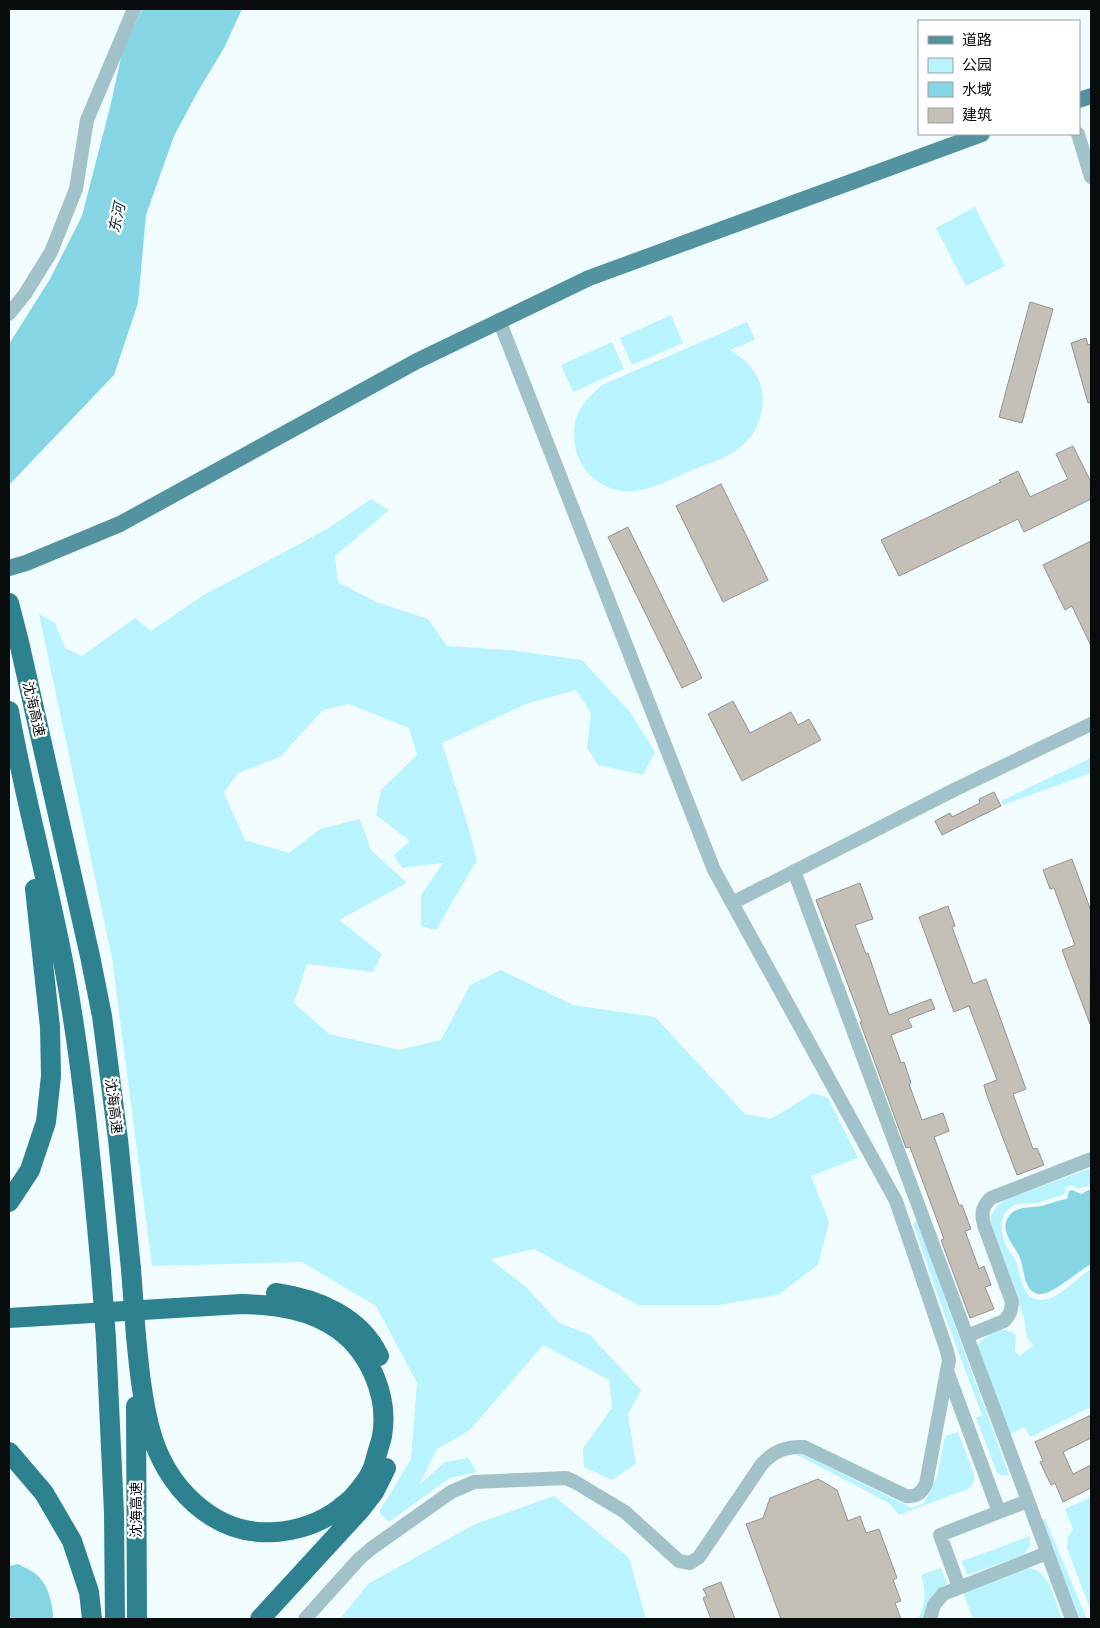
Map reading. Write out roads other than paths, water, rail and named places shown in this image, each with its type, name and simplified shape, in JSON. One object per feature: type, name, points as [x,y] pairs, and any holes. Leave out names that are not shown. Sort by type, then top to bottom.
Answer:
[{"type":"highway","name":"沈海高速","points":[[9,603],[90,956],[102,1016],[118,1139],[136,1336],[137,1619]]},
{"type":"highway","name":"沈海高速","points":[[9,711],[64,967],[77,1048],[91,1161],[106,1338],[114,1513],[114,1619]]},
{"type":"highway","points":[[9,1202],[30,1170],[46,1122],[51,1076],[50,1027],[39,919],[17,754]]},
{"type":"highway","points":[[9,1308],[226,1291],[272,1292],[293,1295],[327,1306],[346,1318],[361,1331],[378,1353],[389,1380],[395,1404],[396,1426],[393,1448],[386,1469],[374,1492],[361,1509],[260,1619]]},
{"type":"highway","points":[[9,1318],[242,1304],[283,1307],[314,1316],[338,1330],[355,1344],[367,1360],[381,1395],[382,1437],[371,1472],[352,1498],[326,1518],[306,1527],[269,1532],[231,1526],[213,1518],[194,1504],[177,1486],[161,1461],[146,1414],[136,1336]]},
{"type":"highway","points":[[9,1452],[44,1493],[72,1541],[89,1592],[92,1619]]},
{"type":"main road","points":[[9,568],[26,563],[120,524],[400,370],[499,320],[589,278],[979,135]]},
{"type":"street","points":[[9,314],[25,294],[51,252],[76,189],[87,120],[134,9]]},
{"type":"street","points":[[1078,135],[1091,177]]},
{"type":"street","points":[[305,1619],[359,1559],[372,1548],[451,1492],[474,1482],[566,1478],[625,1512],[679,1561],[690,1563],[699,1557],[762,1464],[775,1452],[788,1447],[804,1448],[906,1496],[913,1497],[918,1495],[926,1484],[949,1360],[896,1201],[714,870],[499,320]]},
{"type":"street","points":[[732,903],[956,789],[1091,724]]},
{"type":"street","points":[[794,871],[1072,1619]]},
{"type":"street","points":[[967,1336],[1004,1321],[1009,1317],[1011,1310],[1012,1302],[984,1225],[982,1216],[986,1203],[991,1198],[1091,1159]]},
{"type":"street","points":[[947,1371],[999,1512]]},
{"type":"street","points":[[959,1587],[940,1535],[1028,1502]]},
{"type":"street","points":[[930,1619],[932,1610],[939,1597],[948,1591],[1047,1553]]},
{"type":"water","name":"东河","points":[[142,9],[242,9],[224,48],[174,136],[146,215],[138,303],[114,375],[9,485],[9,344],[50,279],[82,216],[122,53]]},
{"type":"water","points":[[1091,1189],[1091,1264],[1047,1293],[1036,1293],[1028,1286],[1018,1253],[1008,1238],[1005,1227],[1009,1216],[1016,1210],[1067,1199],[1069,1191],[1072,1190],[1081,1194]]},
{"type":"water","points":[[18,1564],[35,1573],[42,1581],[50,1597],[53,1619],[9,1619],[9,1566]]}]
